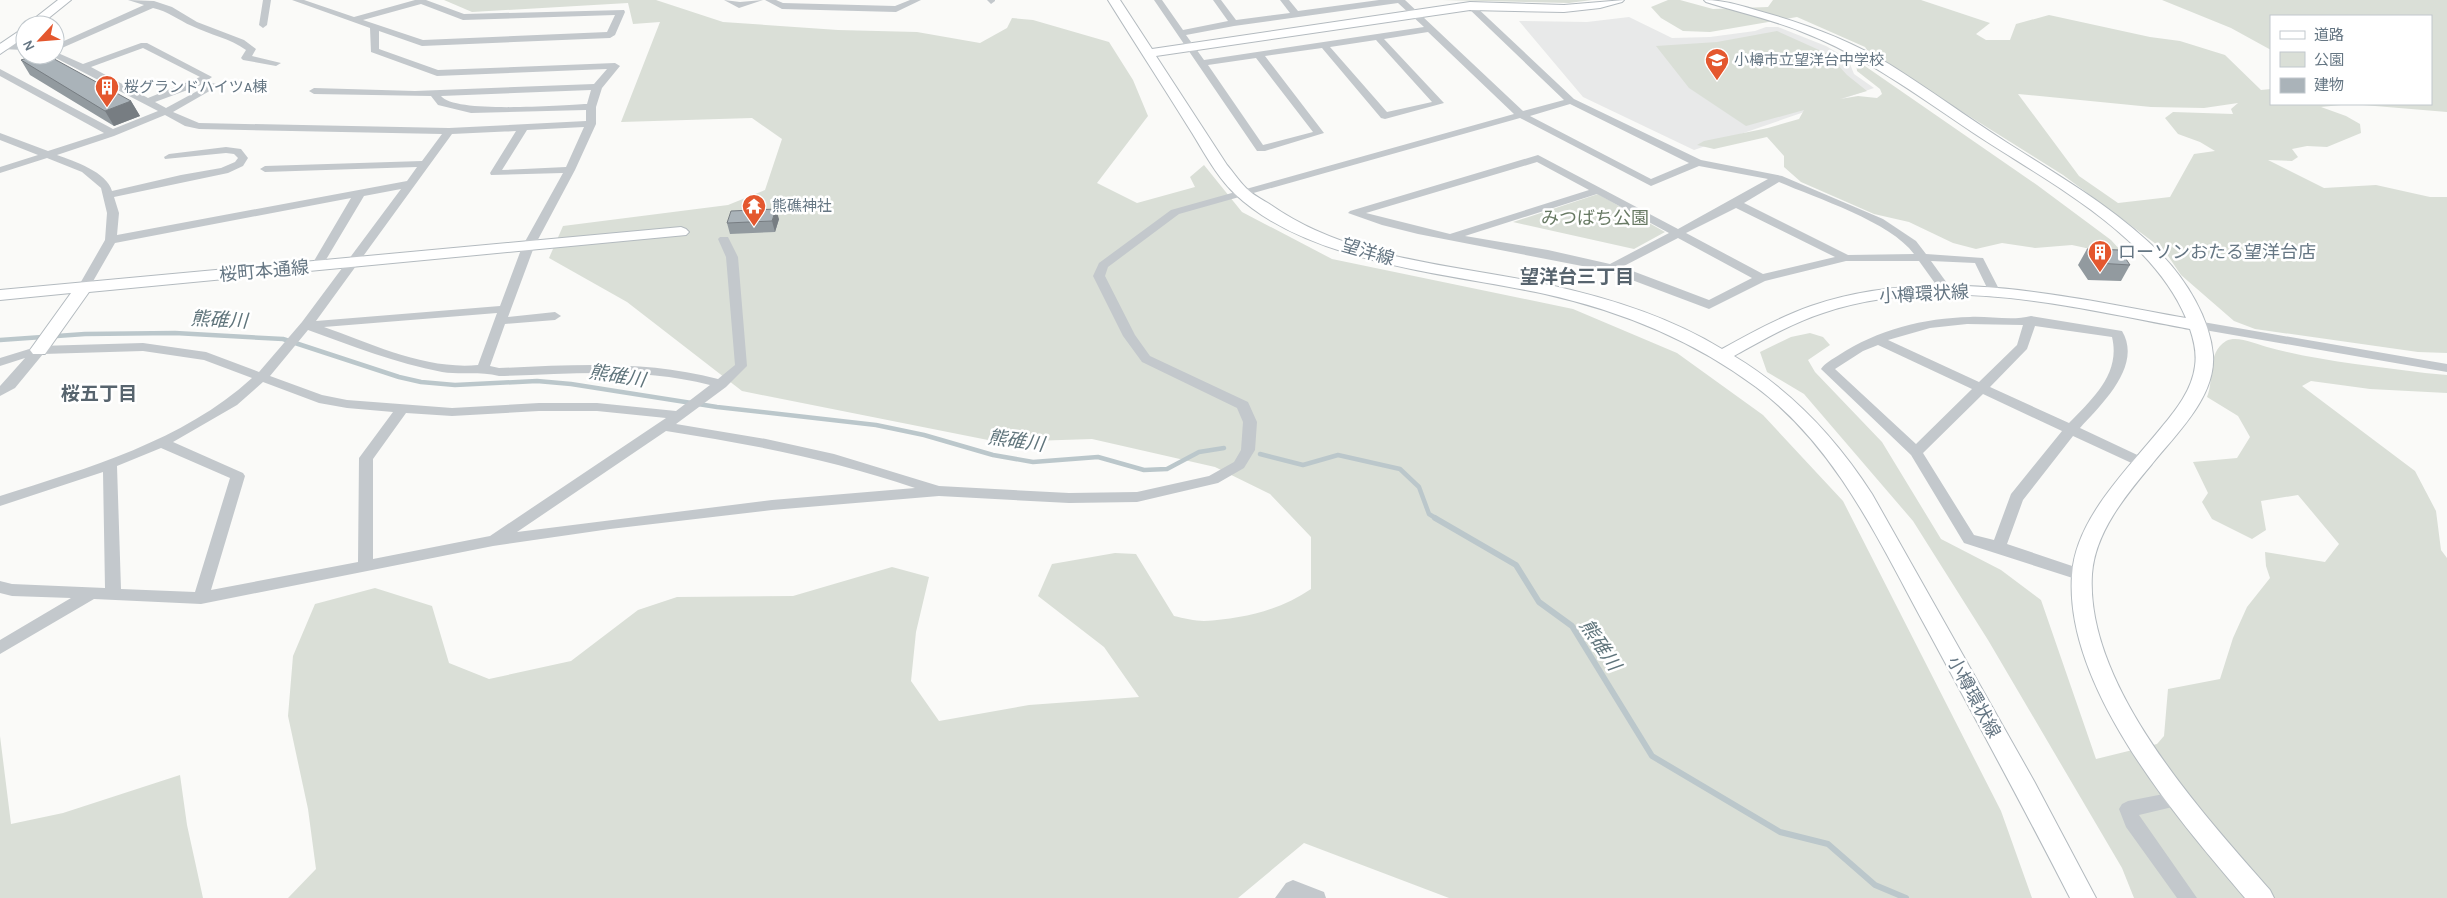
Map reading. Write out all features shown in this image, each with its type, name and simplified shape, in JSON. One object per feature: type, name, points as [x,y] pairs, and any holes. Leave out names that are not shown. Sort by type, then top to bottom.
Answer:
[{"type":"street","points":[[45,15],[65,0]]},
{"type":"street","points":[[132,0],[169,9],[194,24],[241,42],[251,49],[246,58],[276,63]]},
{"type":"street","points":[[263,25],[267,0]]},
{"type":"street","points":[[296,0],[422,42],[610,36],[621,12],[462,17],[421,1],[357,19]]},
{"type":"street","points":[[728,0],[739,5],[759,0]]},
{"type":"street","points":[[769,0],[782,6],[896,9],[917,0]]},
{"type":"street","points":[[822,6],[837,0]]},
{"type":"street","name":"望洋線","points":[[1114,0],[1221,167],[1242,192],[1273,214],[1338,244],[1400,262],[1587,299],[1644,317],[1722,356]]},
{"type":"street","points":[[1158,0],[1261,149],[1319,133],[1259,55]]},
{"type":"street","points":[[1217,0],[1234,23]]},
{"type":"street","points":[[1284,0],[1296,14]]},
{"type":"street","points":[[1338,0],[1344,8]]},
{"type":"street","points":[[1181,33],[1234,23],[1399,0],[1521,115],[1651,183],[1698,163]]},
{"type":"street","points":[[1149,53],[1470,6],[1573,7],[1605,4],[1618,0]]},
{"type":"street","points":[[1710,0],[1804,28],[1883,66],[2068,190],[2126,232],[2165,269],[2179,287],[2197,325],[2202,342],[2204,366],[2198,387],[2187,408],[2121,489],[2098,522],[2088,549],[2082,575],[2084,617],[2097,661],[2111,696],[2179,799],[2262,898]]},
{"type":"street","points":[[65,44],[154,4]]},
{"type":"street","points":[[1470,6],[1572,101],[1698,163],[1778,178],[1879,221],[1912,243],[1946,290]]},
{"type":"street","points":[[375,26],[374,50],[437,74],[615,66],[597,87],[591,107],[591,124],[570,170],[528,247],[483,368]]},
{"type":"street","points":[[1203,63],[1430,29]]},
{"type":"street","points":[[2,47],[15,37]]},
{"type":"street","points":[[1324,45],[1385,116],[1439,103],[1378,37]]},
{"type":"street","points":[[83,67],[144,45],[207,77],[198,83],[146,102]]},
{"type":"street","points":[[2,47],[15,48]]},
{"type":"street","points":[[65,59],[189,124],[208,128],[449,131],[591,124]]},
{"type":"street","points":[[0,72],[112,133]]},
{"type":"street","points":[[415,94],[437,74]]},
{"type":"street","points":[[0,170],[112,133],[166,112],[191,100],[215,85]]},
{"type":"street","points":[[314,91],[434,94],[597,87]]},
{"type":"street","points":[[434,94],[441,103],[471,110],[591,107]]},
{"type":"street","points":[[0,587],[201,598],[494,541],[610,524],[772,505],[939,491],[1069,498],[1137,497],[1214,480],[1239,465],[1248,450],[1250,422],[1242,405],[1146,359],[1128,336],[1100,276],[1103,266],[1113,256],[1175,212],[1572,101]]},
{"type":"street","points":[[524,128],[495,173],[570,170]]},
{"type":"street","points":[[0,501],[110,466],[163,443],[232,401],[262,377],[306,325],[449,131]]},
{"type":"street","points":[[0,136],[86,170],[106,187],[113,213],[111,240],[84,288],[10,385],[0,392]]},
{"type":"street","points":[[108,195],[181,178],[224,171],[239,164],[243,158],[237,152],[226,150],[169,157]]},
{"type":"street","points":[[1761,278],[1538,158],[1354,213],[1409,229],[1612,268],[1657,283],[1709,305],[1761,278],[1846,258],[1922,256],[1979,260],[1995,293]]},
{"type":"street","points":[[265,169],[425,164]]},
{"type":"street","points":[[1612,268],[1678,232],[1737,204],[1778,178]]},
{"type":"street","points":[[111,240],[410,184]]},
{"type":"street","points":[[1451,237],[1598,190]]},
{"type":"street","points":[[317,266],[360,194]]},
{"type":"street","points":[[1737,204],[1846,258]]},
{"type":"street","name":"桜町本通線","points":[[0,295],[681,232]]},
{"type":"street","points":[[494,541],[664,426],[721,384],[741,366],[732,257],[724,239]]},
{"type":"street","name":"小樽環状線","points":[[2083,898],[2034,804],[1956,666],[1920,595],[1865,499],[1843,465],[1816,430],[1801,416],[1751,374],[1722,356],[1778,325],[1819,309],[1887,294],[1946,290],[2044,299],[2197,325]]},
{"type":"street","points":[[306,325],[505,309]]},
{"type":"street","points":[[500,321],[555,316]]},
{"type":"street","points":[[1999,547],[2016,498],[2070,430],[2099,400],[2114,378],[2120,360],[2121,346],[2118,334],[2031,320],[1982,318],[1941,323],[1876,340],[1846,354],[1827,369],[1916,452],[1969,539],[2082,575]]},
{"type":"street","points":[[1916,452],[2023,346],[2031,320]]},
{"type":"street","points":[[306,325],[431,366],[459,371],[483,368],[499,372],[612,368],[682,374],[721,384]]},
{"type":"street","points":[[2197,325],[2447,368]]},
{"type":"street","points":[[1876,340],[2143,463]]},
{"type":"street","points":[[0,362],[45,341],[143,346],[206,356],[319,399],[347,404],[452,412],[539,407],[597,407],[681,412]]},
{"type":"street","points":[[365,567],[366,458],[402,409]]},
{"type":"street","points":[[664,426],[714,434],[842,461],[939,491]]},
{"type":"street","points":[[163,443],[238,476],[201,598]]},
{"type":"street","points":[[110,466],[113,594]]},
{"type":"street","points":[[0,648],[92,593]]},
{"type":"street","points":[[2179,799],[2128,809],[2132,821],[2188,898]]},
{"type":"street","points":[[1284,898],[1293,889],[1316,898]]},
{"type":"shaded area","name":"小樽市立望洋台中学校","points":[[1629,17],[1672,38],[1710,37],[1755,31],[1766,27],[1778,27],[1826,46],[1848,59],[1854,74],[1874,88],[1694,150],[1583,97],[1519,21],[1587,22]]},
{"type":"green space","points":[[444,0],[656,0],[723,22],[838,30],[917,32],[980,43],[1007,28],[1012,18],[1033,20],[1109,42],[1133,80],[1148,116],[1097,183],[1137,203],[1195,187],[1190,177],[1204,165],[1242,212],[1332,259],[1573,309],[1677,353],[1763,415],[1843,501],[2001,811],[2032,898],[1449,898],[1304,843],[1238,898],[288,898],[316,869],[308,809],[288,716],[293,656],[315,604],[375,588],[432,606],[449,663],[489,679],[571,661],[638,610],[677,597],[793,596],[892,567],[929,577],[916,632],[911,681],[939,721],[1029,705],[1139,697],[1104,647],[1038,596],[1052,564],[1115,553],[1136,554],[1174,616],[1200,621],[1247,616],[1287,603],[1311,589],[1311,537],[1270,494],[1215,467],[1092,439],[998,442],[742,391],[627,302],[549,258],[563,226],[728,205],[765,190],[782,139],[752,118],[621,122],[660,22],[633,24],[628,3],[472,12]]},
{"type":"green space","points":[[1442,0],[1592,0],[1569,3]]},
{"type":"green space","points":[[1668,0],[1680,0],[1713,9],[1768,7],[1773,0],[1921,0],[1990,23],[1976,34],[1986,40],[2010,40],[2016,24],[2049,15],[2150,37],[2180,41],[2225,55],[2261,90],[2270,89],[2270,105],[2341,105],[2321,107],[2346,116],[2360,124],[2361,133],[2327,147],[2307,146],[2292,149],[2298,157],[2292,161],[2268,160],[2324,188],[2376,185],[2430,197],[2447,197],[2447,353],[2418,352],[2255,329],[2234,321],[2181,275],[2164,250],[2063,175],[1870,54],[1865,47],[1797,17],[1710,32],[1683,31],[1661,18],[1651,7]],"holes":[[[2018,94],[2151,107],[2204,108],[2238,103],[2231,109],[2233,114],[2173,112],[2165,118],[2178,134],[2200,142],[2215,151],[2194,154],[2170,197],[2118,203],[2079,176]]]},
{"type":"green space","points":[[2162,0],[2447,0],[2447,112],[2363,105],[2432,105],[2432,15],[2270,15],[2270,49],[2231,28]]},
{"type":"green space","points":[[1777,31],[1828,54],[1847,75],[1867,91],[1840,99],[1858,96],[1877,98],[1882,94],[1880,89],[1857,71],[1856,63],[1862,64],[2037,185],[2111,240],[2121,251],[2095,250],[2072,245],[2035,248],[2002,243],[1976,249],[1953,243],[1909,222],[1874,214],[1801,182],[1784,167],[1784,156],[1767,137],[1714,149],[1697,145],[1704,141],[1768,128],[1799,119],[1804,110],[1746,126],[1689,88],[1656,46],[1717,42]]},
{"type":"green space","name":"みつばち公園","points":[[1598,194],[1665,232],[1634,249],[1513,222]]},
{"type":"green space","points":[[1810,333],[1823,337],[1830,345],[1808,360],[1815,372],[1882,442],[1941,539],[2001,570],[2041,600],[2096,759],[2157,744],[2164,736],[2168,689],[2220,679],[2233,638],[2247,607],[2270,578],[2266,566],[2265,552],[2325,562],[2339,544],[2298,495],[2261,501],[2266,530],[2252,539],[2212,519],[2202,502],[2208,493],[2193,462],[2237,458],[2250,437],[2238,416],[2207,397],[2213,359],[2220,346],[2230,339],[2241,339],[2286,352],[2325,360],[2447,375],[2447,393],[2370,389],[2311,381],[2302,386],[2415,471],[2436,511],[2441,550],[2447,558],[2447,898],[2134,898],[2122,868],[1988,640],[1913,521],[1804,394],[1767,372],[1760,352],[1791,337]]},
{"type":"green space","points":[[0,736],[11,824],[63,813],[180,775],[187,825],[203,898],[0,898]]},
{"type":"building","points":[[29,65],[65,65],[131,101],[105,111]]},
{"type":"building","points":[[776,209],[772,221],[727,223],[731,211]]},
{"type":"building","points":[[2087,249],[2120,250],[2130,265],[2097,263]]},
{"type":"waterway","name":"熊碓川","points":[[0,340],[85,334],[175,333],[283,339],[399,377],[421,382],[455,385],[537,381],[571,384],[717,407],[876,425],[924,435],[993,455],[1033,462],[1098,457],[1144,470],[1167,469],[1199,452],[1224,448]]},
{"type":"waterway","name":"熊碓川","points":[[1260,454],[1303,465],[1338,455],[1400,469],[1419,487],[1429,514],[1437,519]]},
{"type":"waterway","name":"熊碓川","points":[[1435,518],[1516,565],[1539,602],[1572,626],[1652,756],[1780,832],[1828,844],[1875,885],[1906,898]]},
{"type":"place","name":"小樽市立望洋台中学校","points":[[1717,81]]},
{"type":"place","name":"桜グランドハイツA棟","points":[[107,108]]},
{"type":"place","name":"熊礁神社","points":[[754,227]]},
{"type":"place","name":"ローソンおたる望洋台店","points":[[2100,273]]},
{"type":"district","name":"望洋台三丁目","points":[[1577,277]]},
{"type":"district","name":"桜五丁目","points":[[99,394]]}]
